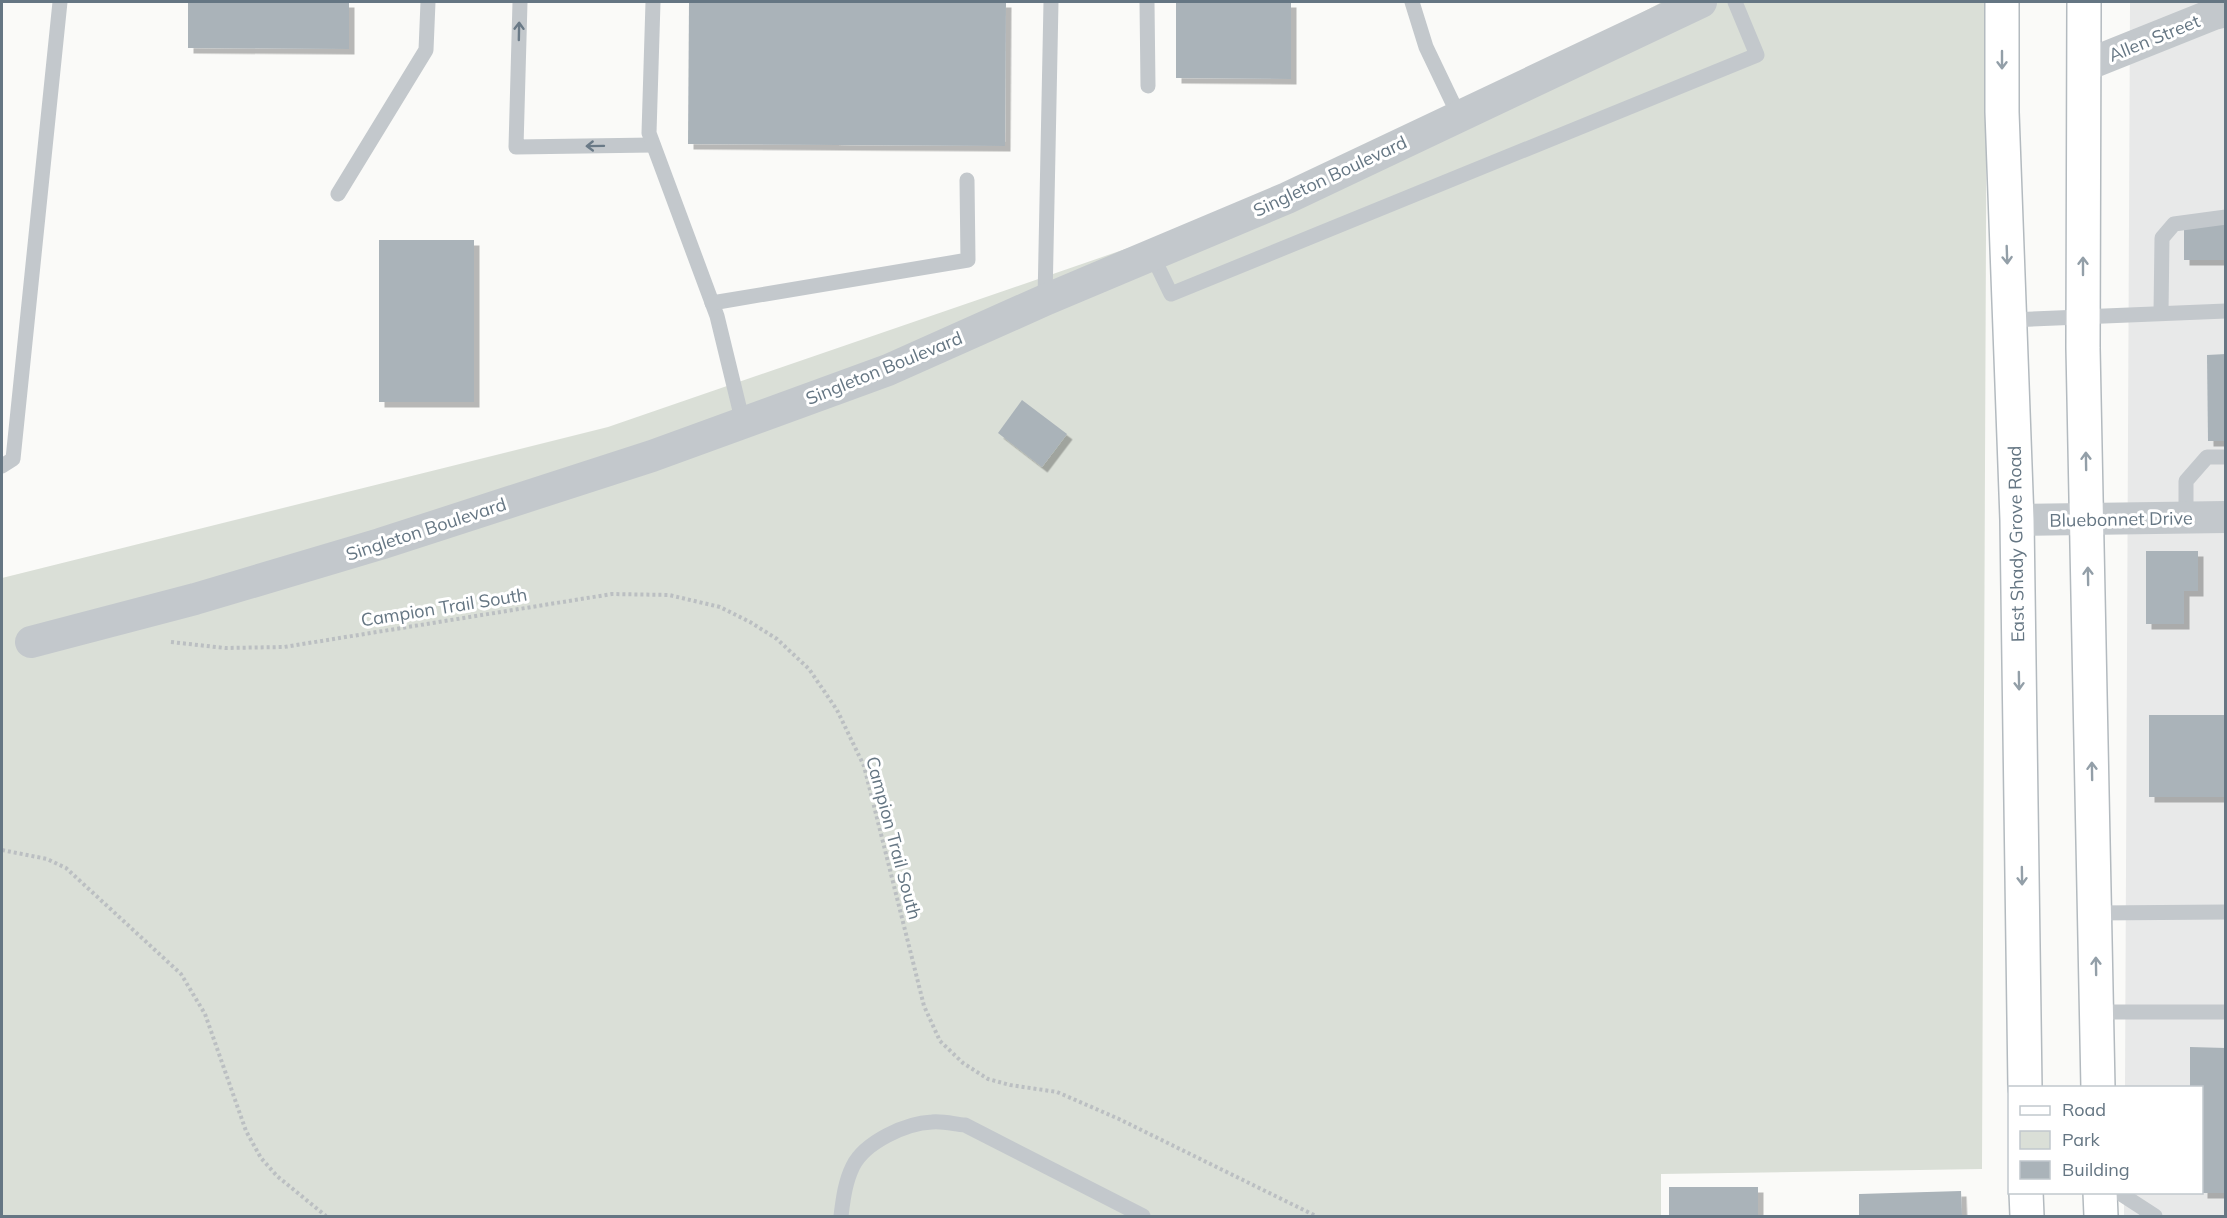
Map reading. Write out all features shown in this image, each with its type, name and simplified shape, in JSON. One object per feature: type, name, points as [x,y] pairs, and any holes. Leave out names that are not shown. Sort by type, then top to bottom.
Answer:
[{"type":"main road","name":"East Shady Grove Road","points":[[2002,2],[2002,112],[2017,520],[2025,1086]]},
{"type":"main road","points":[[2084,2],[2083,315],[2098,1086]]},
{"type":"main road","points":[[2026,1194],[2027,1216]]},
{"type":"main road","points":[[2100,1194],[2101,1216]]},
{"type":"street","name":"Singleton Boulevard","points":[[31,642],[195,599],[380,544],[652,456],[888,370],[1045,300],[1287,198],[1701,2]]},
{"type":"street","name":"Allen Street","points":[[2084,66],[2218,9]]},
{"type":"street","name":"Bluebonnet Drive","points":[[2017,520],[2226,518]]},
{"type":"lane","points":[[2,466],[14,459],[60,2]]},
{"type":"lane","points":[[338,194],[426,50],[428,2]]},
{"type":"lane","points":[[519,2],[516,147],[653,145]]},
{"type":"lane","points":[[653,2],[650,133],[717,316],[742,423]]},
{"type":"lane","points":[[1045,300],[1051,2]]},
{"type":"lane","points":[[1147,2],[1148,86]]},
{"type":"lane","points":[[1412,2],[1426,47],[1460,116]]},
{"type":"lane","points":[[1152,255],[1171,294],[1757,55],[1735,2]]},
{"type":"lane","points":[[712,303],[968,260],[967,180]]},
{"type":"lane","points":[[2161,313],[2162,238],[2174,224],[2226,217]]},
{"type":"lane","points":[[2009,320],[2083,315],[2226,311]]},
{"type":"lane","points":[[2186,518],[2186,481],[2207,457],[2226,457]]},
{"type":"lane","points":[[2095,913],[2226,912]]},
{"type":"lane","points":[[2097,1012],[2226,1012]]},
{"type":"lane","points":[[841,1216],[844,1191],[853,1165],[871,1145],[900,1128],[932,1122],[965,1125],[1143,1216]]},
{"type":"lane","points":[[2121,1194],[2141,1209],[2156,1216]]},
{"type":"path","name":"Campion Trail South","points":[[165,641],[225,648],[284,647],[612,594],[669,595],[720,607],[777,639],[808,669],[837,710],[864,766],[924,1006],[940,1041],[963,1063],[988,1079],[1010,1085],[1057,1092],[1119,1119],[1316,1216]]},
{"type":"path","points":[[2,850],[47,859],[66,868],[181,974],[205,1014],[246,1131],[261,1158],[277,1176],[326,1216]]},
{"type":"shaded area","points":[[2130,2],[2225,2],[2225,1216],[2124,1216],[2124,1194],[2203,1194],[2203,1086],[2125,1086]]},
{"type":"green space","points":[[1662,2],[1987,2],[1982,1169],[1661,1174],[1661,1216],[2,1216],[2,578],[608,427],[1326,180]]},
{"type":"building","points":[[188,2],[349,2],[349,49],[188,48]]},
{"type":"building","points":[[689,2],[1006,2],[1005,146],[688,144]]},
{"type":"building","points":[[1176,2],[1291,2],[1291,79],[1176,78]]},
{"type":"building","points":[[2184,225],[2226,225],[2226,260],[2184,260]]},
{"type":"building","points":[[379,240],[474,240],[474,402],[379,402]]},
{"type":"building","points":[[2226,354],[2226,441],[2208,441],[2207,355]]},
{"type":"building","points":[[1022,400],[1067,434],[1042,467],[998,433]]},
{"type":"building","points":[[2146,551],[2198,551],[2198,591],[2184,591],[2184,624],[2146,624]]},
{"type":"building","points":[[2149,715],[2226,715],[2226,797],[2149,797]]},
{"type":"building","points":[[2190,1047],[2226,1048],[2226,1193],[2203,1193],[2203,1086],[2190,1086]]},
{"type":"building","points":[[1669,1187],[1758,1187],[1758,1216],[1669,1216]]},
{"type":"building","points":[[1961,1191],[1962,1216],[1859,1216],[1859,1194]]}]
